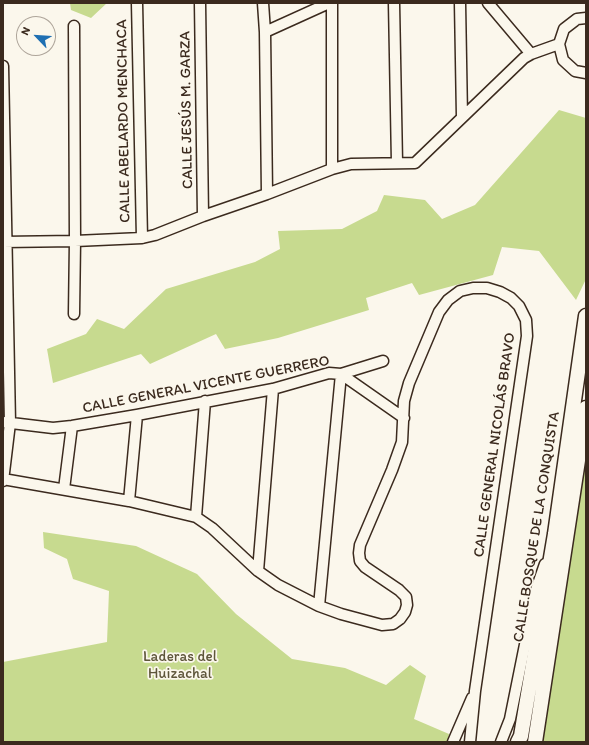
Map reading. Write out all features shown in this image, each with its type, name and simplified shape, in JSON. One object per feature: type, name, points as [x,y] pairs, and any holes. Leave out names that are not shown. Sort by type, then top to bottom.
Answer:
[{"type":"main road","name":"CALLE BOSQUE DE LA CONQUISTA","points":[[518,742],[521,736],[555,534],[586,316]]},
{"type":"main road","name":"CALLE BOSQUE DE LA CONQUISTA","points":[[535,742],[586,408]]},
{"type":"street","name":"CALLE ABELARDO MENCHACA","points":[[137,3],[142,238]]},
{"type":"street","name":"CALLE JESÚS M. GARZA","points":[[200,3],[203,216]]},
{"type":"street","points":[[263,3],[265,32],[268,194]]},
{"type":"street","points":[[265,32],[330,3],[332,169]]},
{"type":"street","points":[[394,3],[397,163]]},
{"type":"street","points":[[460,3],[462,117]]},
{"type":"street","points":[[488,3],[531,54]]},
{"type":"street","points":[[586,18],[577,19],[564,29],[559,44],[563,60],[574,71],[586,73]]},
{"type":"street","points":[[74,26],[76,241],[74,314]]},
{"type":"street","points":[[5,242],[142,238],[155,235],[203,216],[268,194],[332,169],[351,164],[415,163],[524,58],[559,44]]},
{"type":"street","points":[[3,66],[6,422],[3,480],[129,501],[196,517],[212,528],[258,571],[278,585],[319,606],[342,374],[404,418]]},
{"type":"street","name":"CALLE GENERAL NICOLÁS BRAVO","points":[[319,606],[353,618],[382,625],[393,624],[400,619],[405,612],[408,605],[406,597],[399,590],[365,567],[360,561],[359,553],[360,545],[392,470],[402,442],[404,401],[409,383],[439,312],[448,300],[460,291],[473,288],[487,288],[500,292],[511,298],[519,306],[526,320],[527,336],[475,690],[472,741]]},
{"type":"street","name":"CALLE GENERAL VICENTE GUERRERO","points":[[6,422],[53,428],[72,426],[272,389],[329,373],[342,374],[383,361]]},
{"type":"street","points":[[258,571],[272,389]]},
{"type":"street","points":[[196,517],[205,401]]},
{"type":"street","points":[[129,501],[137,415]]},
{"type":"street","points":[[64,489],[72,426]]},
{"type":"street","points":[[500,742],[510,719],[536,590],[555,534]]},
{"type":"street","name":"CALLE GENERAL NICOLÁS BRAVO","points":[[453,742],[475,690]]},
{"type":"green space","points":[[70,3],[107,3],[91,18],[71,10]]},
{"type":"green space","points":[[559,110],[586,118],[586,279],[576,300],[539,251],[502,247],[493,275],[419,295],[412,283],[366,298],[369,310],[278,338],[225,349],[216,334],[150,364],[141,354],[53,383],[47,349],[86,334],[97,319],[124,329],[166,289],[255,262],[280,249],[278,231],[342,229],[377,211],[384,195],[425,200],[442,219],[475,205]]},
{"type":"green space","points":[[586,406],[586,742],[535,742]]},
{"type":"green space","name":"Laderas del Huizachal","points":[[43,532],[136,546],[197,574],[236,614],[292,659],[345,668],[386,685],[410,665],[426,676],[414,719],[449,734],[448,742],[3,742],[3,662],[107,642],[109,591],[73,579],[67,559],[44,548]]}]
